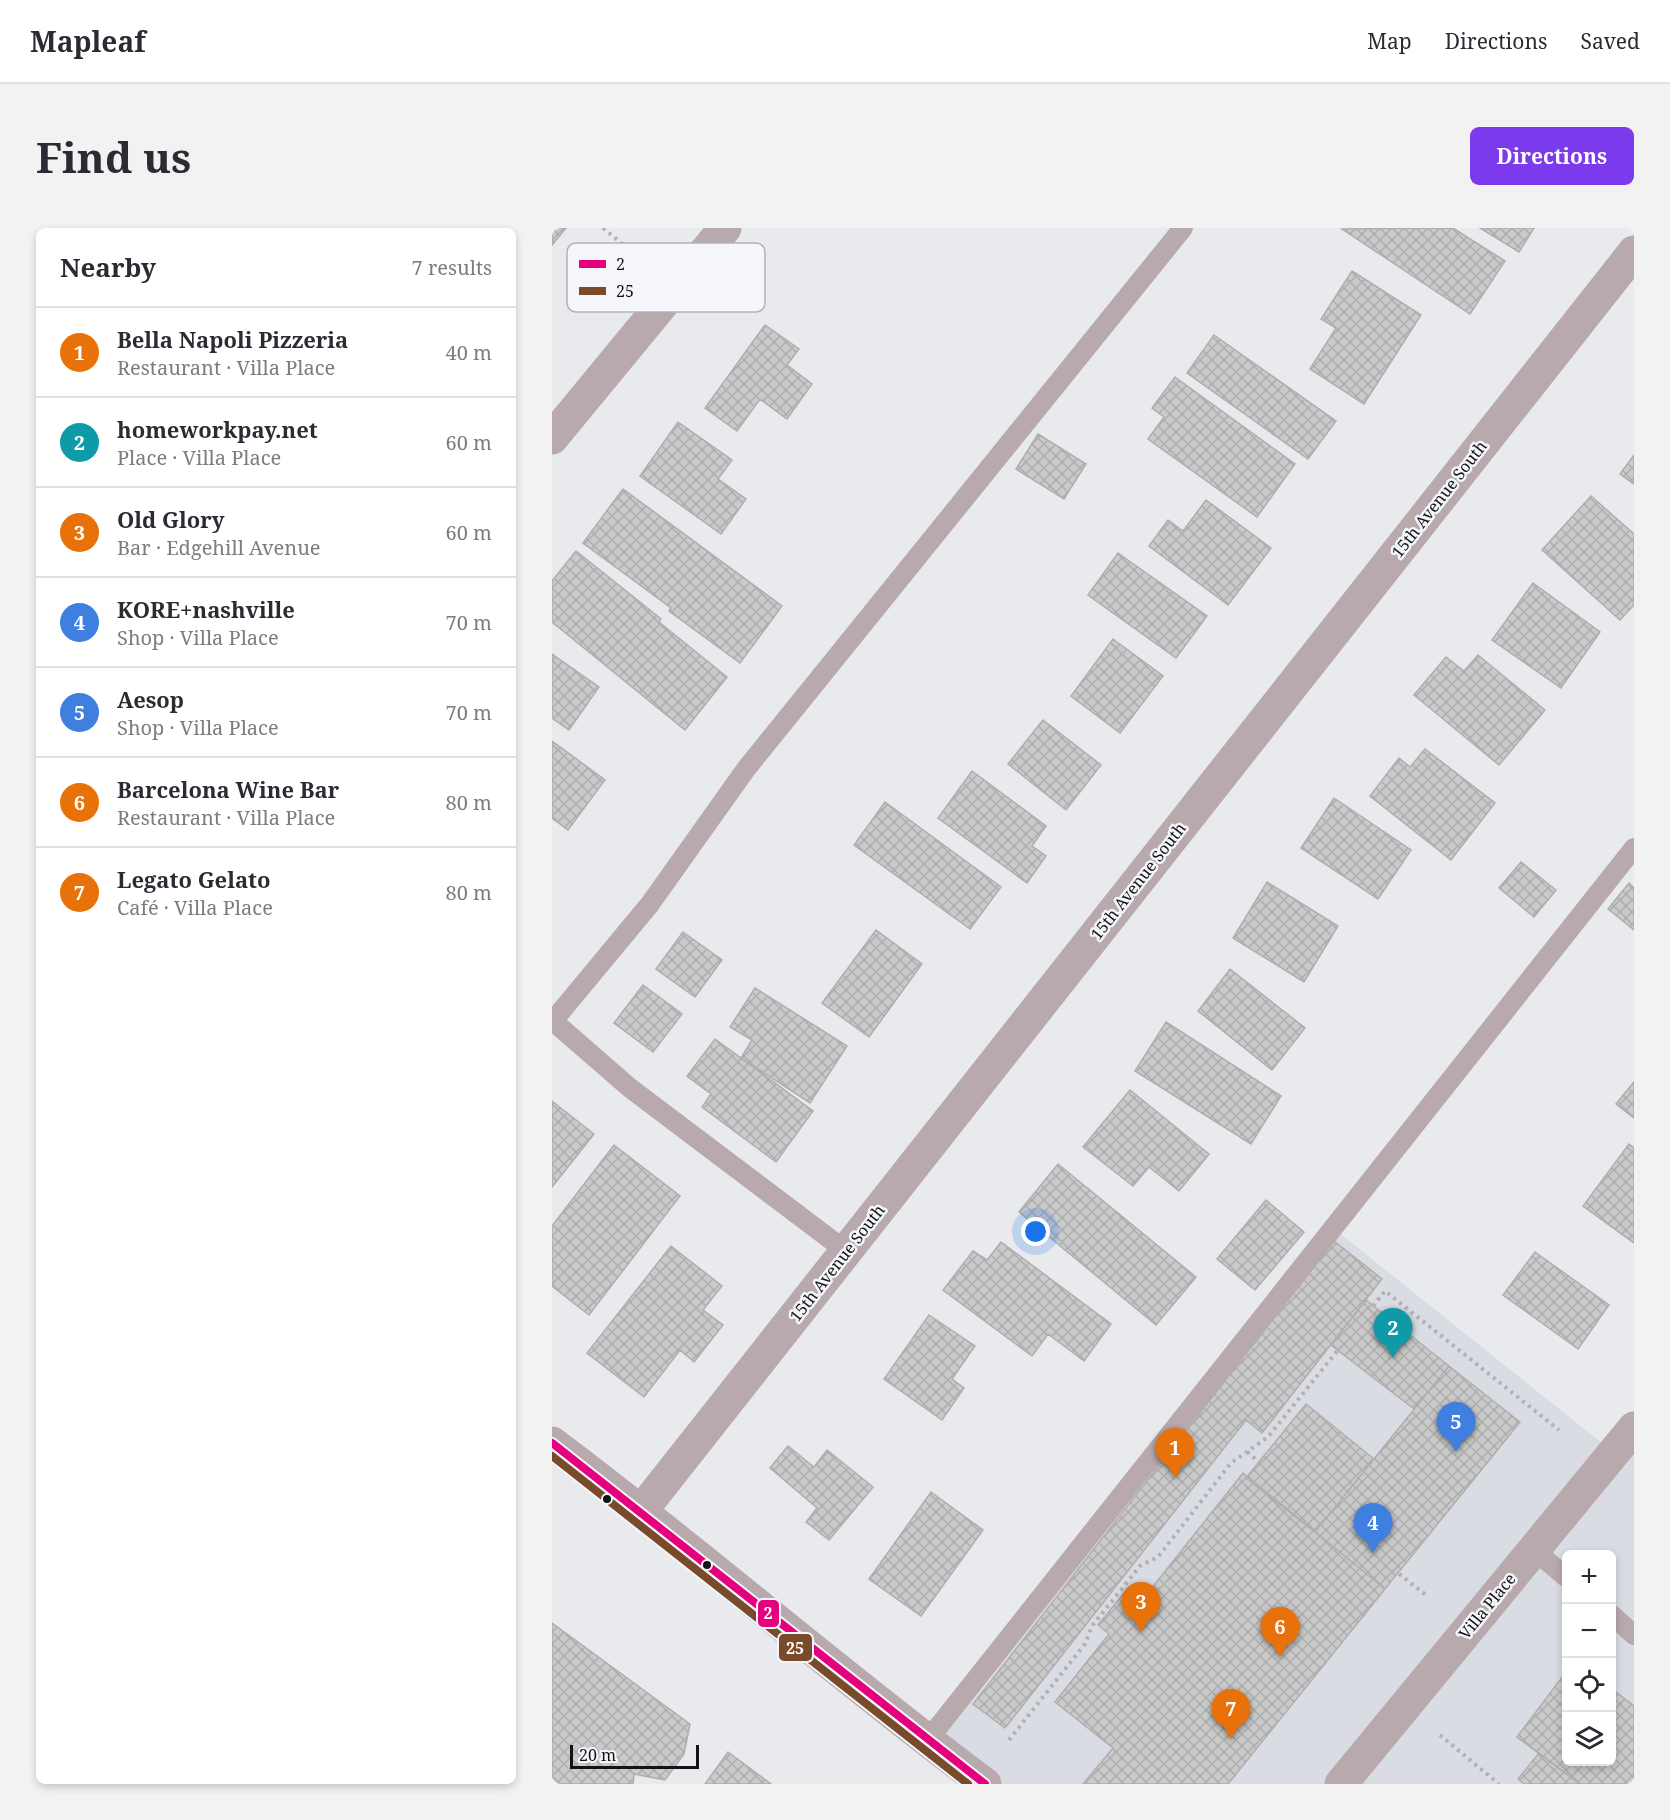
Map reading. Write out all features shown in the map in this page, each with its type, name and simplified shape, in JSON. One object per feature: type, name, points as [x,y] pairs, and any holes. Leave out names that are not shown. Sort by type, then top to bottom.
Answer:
[{"type":"street","points":[[713,243],[725,228]]},
{"type":"street","name":"15th Avenue South","points":[[642,1510],[1634,252]]},
{"type":"street","points":[[552,438],[656,312]]},
{"type":"street","name":"Villa Place","points":[[1341,1784],[1634,1428]]},
{"type":"street","points":[[552,1443],[642,1510],[800,1642],[985,1784]]},
{"type":"lane","points":[[846,1251],[630,1088],[553,1022],[650,904],[746,769],[1184,228]]},
{"type":"lane","points":[[927,1741],[1634,848]]},
{"type":"lane","points":[[1533,1549],[1562,1574]]},
{"type":"lane","points":[[1616,1620],[1634,1635]]},
{"type":"path","points":[[603,228],[621,243]]},
{"type":"path","points":[[1373,1306],[1385,1291],[1559,1430]]},
{"type":"path","points":[[1010,1740],[1085,1644],[1092,1626],[1140,1566],[1158,1557],[1231,1463],[1268,1437],[1338,1350]]},
{"type":"path","points":[[1246,1452],[1259,1462]]},
{"type":"path","points":[[1399,1574],[1426,1595]]},
{"type":"path","points":[[1440,1735],[1499,1784]]},
{"type":"shaded area","points":[[1332,1227],[1613,1452],[1634,1428],[1634,1784],[985,1784],[927,1741]]},
{"type":"building","points":[[552,228],[566,228],[552,245]]},
{"type":"building","points":[[1453,228],[1505,261],[1470,314],[1342,229]]},
{"type":"building","points":[[1480,228],[1534,228],[1519,252]]},
{"type":"building","points":[[1352,271],[1421,315],[1364,404],[1310,369],[1336,328],[1321,319]]},
{"type":"building","points":[[765,325],[799,349],[787,365],[812,384],[787,419],[760,399],[737,431],[705,408]]},
{"type":"building","points":[[1214,335],[1336,421],[1308,459],[1187,373]]},
{"type":"building","points":[[1175,377],[1295,464],[1257,517],[1148,439],[1164,417],[1152,408]]},
{"type":"building","points":[[678,422],[732,460],[718,479],[746,499],[721,534],[640,476]]},
{"type":"building","points":[[1038,434],[1086,464],[1064,499],[1016,469]]},
{"type":"building","points":[[1634,455],[1634,484],[1620,474]]},
{"type":"building","points":[[623,489],[782,606],[740,663],[669,611],[671,608],[583,543]]},
{"type":"building","points":[[1591,496],[1634,534],[1634,605],[1620,620],[1542,550]]},
{"type":"building","points":[[1206,500],[1271,548],[1228,605],[1149,546],[1168,520],[1183,531]]},
{"type":"building","points":[[576,551],[661,619],[659,622],[727,677],[685,730],[552,622],[552,581]]},
{"type":"building","points":[[1118,553],[1207,616],[1176,658],[1088,595]]},
{"type":"building","points":[[1533,583],[1600,632],[1561,688],[1492,640]]},
{"type":"building","points":[[1113,639],[1163,676],[1120,733],[1071,696]]},
{"type":"building","points":[[552,654],[599,687],[569,730],[552,718]]},
{"type":"building","points":[[1478,655],[1545,710],[1499,765],[1414,695],[1446,657],[1464,671]]},
{"type":"building","points":[[1043,720],[1101,765],[1066,810],[1008,764]]},
{"type":"building","points":[[552,741],[605,780],[568,830],[552,818]]},
{"type":"building","points":[[1425,749],[1495,803],[1451,860],[1370,796],[1399,758],[1410,767]]},
{"type":"building","points":[[972,771],[1046,826],[1032,846],[1046,856],[1027,883],[938,818]]},
{"type":"building","points":[[1334,798],[1411,850],[1378,899],[1301,848]]},
{"type":"building","points":[[885,802],[1001,887],[970,929],[854,845]]},
{"type":"building","points":[[1521,862],[1556,890],[1534,917],[1499,888]]},
{"type":"building","points":[[1267,882],[1338,926],[1304,982],[1233,938]]},
{"type":"building","points":[[1629,883],[1634,888],[1634,930],[1608,909]]},
{"type":"building","points":[[876,930],[922,964],[869,1037],[822,1003]]},
{"type":"building","points":[[683,932],[722,960],[695,997],[656,969]]},
{"type":"building","points":[[1230,969],[1305,1028],[1272,1070],[1198,1011]]},
{"type":"building","points":[[643,985],[682,1014],[653,1052],[614,1023]]},
{"type":"building","points":[[755,988],[847,1046],[810,1103],[741,1058],[752,1040],[730,1027]]},
{"type":"building","points":[[1166,1022],[1281,1096],[1251,1144],[1135,1071]]},
{"type":"building","points":[[715,1039],[813,1111],[776,1162],[702,1107],[711,1094],[687,1076]]},
{"type":"building","points":[[1634,1082],[1634,1118],[1616,1104]]},
{"type":"building","points":[[1130,1090],[1209,1154],[1179,1191],[1149,1167],[1133,1186],[1083,1147]]},
{"type":"building","points":[[552,1101],[594,1134],[552,1187]]},
{"type":"building","points":[[1629,1144],[1634,1148],[1634,1243],[1583,1206]]},
{"type":"building","points":[[614,1145],[680,1196],[589,1315],[552,1286],[552,1226]]},
{"type":"building","points":[[1058,1164],[1196,1277],[1156,1325],[1019,1212]]},
{"type":"building","points":[[1266,1200],[1304,1232],[1255,1290],[1217,1259]]},
{"type":"building","points":[[1334,1241],[1382,1279],[1262,1433],[1246,1420],[1005,1728],[973,1704]]},
{"type":"building","points":[[1001,1242],[1111,1324],[1084,1361],[1048,1334],[1032,1356],[943,1290],[973,1251],[987,1260]]},
{"type":"building","points":[[671,1246],[722,1286],[703,1310],[723,1325],[694,1362],[680,1350],[644,1397],[587,1353]]},
{"type":"building","points":[[1535,1252],[1609,1305],[1578,1349],[1503,1295]]},
{"type":"building","points":[[1366,1300],[1449,1366],[1414,1409],[1331,1345]]},
{"type":"building","points":[[929,1315],[975,1346],[952,1379],[964,1388],[942,1420],[884,1379]]},
{"type":"building","points":[[1449,1366],[1520,1422],[1385,1589],[1315,1532]]},
{"type":"building","points":[[1306,1404],[1374,1459],[1315,1532],[1246,1478]]},
{"type":"building","points":[[788,1446],[814,1467],[827,1450],[873,1487],[829,1540],[806,1522],[817,1508],[770,1468]]},
{"type":"building","points":[[1243,1473],[1385,1589],[1228,1784],[1083,1784],[1113,1748],[1055,1702],[1109,1634],[1098,1625],[1128,1588],[1143,1599]]},
{"type":"building","points":[[931,1492],[983,1530],[921,1616],[869,1579]]},
{"type":"building","points":[[552,1623],[690,1724],[684,1754],[665,1780],[634,1774],[633,1784],[552,1784]]},
{"type":"building","points":[[1562,1677],[1562,1766],[1616,1766],[1616,1692],[1634,1706],[1634,1784],[1580,1784],[1517,1737]]},
{"type":"building","points":[[728,1752],[771,1784],[705,1784]]},
{"type":"building","points":[[1539,1753],[1580,1784],[1524,1784],[1518,1779]]},
{"type":"transit line","name":"2","points":[[552,1443],[985,1784]]},
{"type":"transit line","name":"25","points":[[552,1456],[968,1784]]},
{"type":"place","name":"homeworkpay.net","points":[[1393,1358]]},
{"type":"place","name":"Aesop","points":[[1456,1452]]},
{"type":"place","name":"Bella Napoli Pizzeria","points":[[1175,1478]]},
{"type":"place","name":"KORE+nashville","points":[[1373,1553]]},
{"type":"place","name":"Old Glory","points":[[1141,1632]]},
{"type":"place","name":"Barcelona Wine Bar","points":[[1280,1657]]},
{"type":"place","name":"Legato Gelato","points":[[1231,1739]]}]
